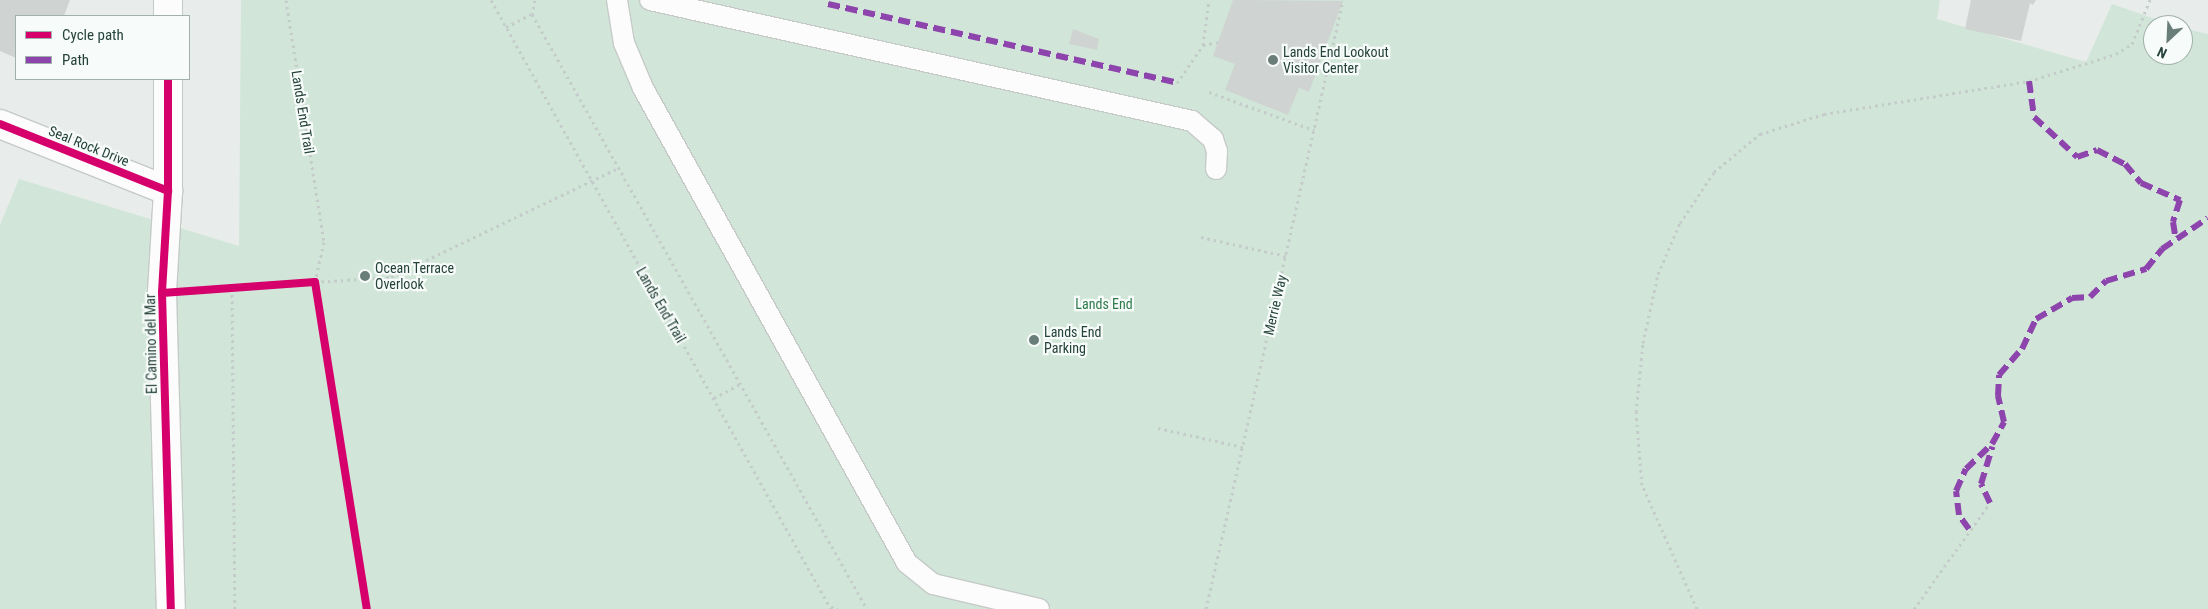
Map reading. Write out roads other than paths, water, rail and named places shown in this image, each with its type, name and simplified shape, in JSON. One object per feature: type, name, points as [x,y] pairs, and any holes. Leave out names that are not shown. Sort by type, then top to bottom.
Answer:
[{"type":"street","points":[[168,0],[168,15]]},
{"type":"street","name":"El Camino del Mar","points":[[168,80],[168,191],[162,293],[171,609]]},
{"type":"street","name":"Seal Rock Drive","points":[[0,124],[168,191]]},
{"type":"lane","points":[[617,0],[624,43],[643,88],[907,563],[933,584],[1039,609]]},
{"type":"lane","points":[[650,0],[1192,121],[1213,139],[1217,151],[1216,169]]},
{"type":"place","name":"Lands End Lookout Visitor Center","points":[[1273,60]]},
{"type":"place","name":"Ocean Terrace Overlook","points":[[365,276]]},
{"type":"place","name":"Lands End Parking","points":[[1034,340]]},
{"type":"park label","name":"Lands End","points":[[1104,304]]}]
